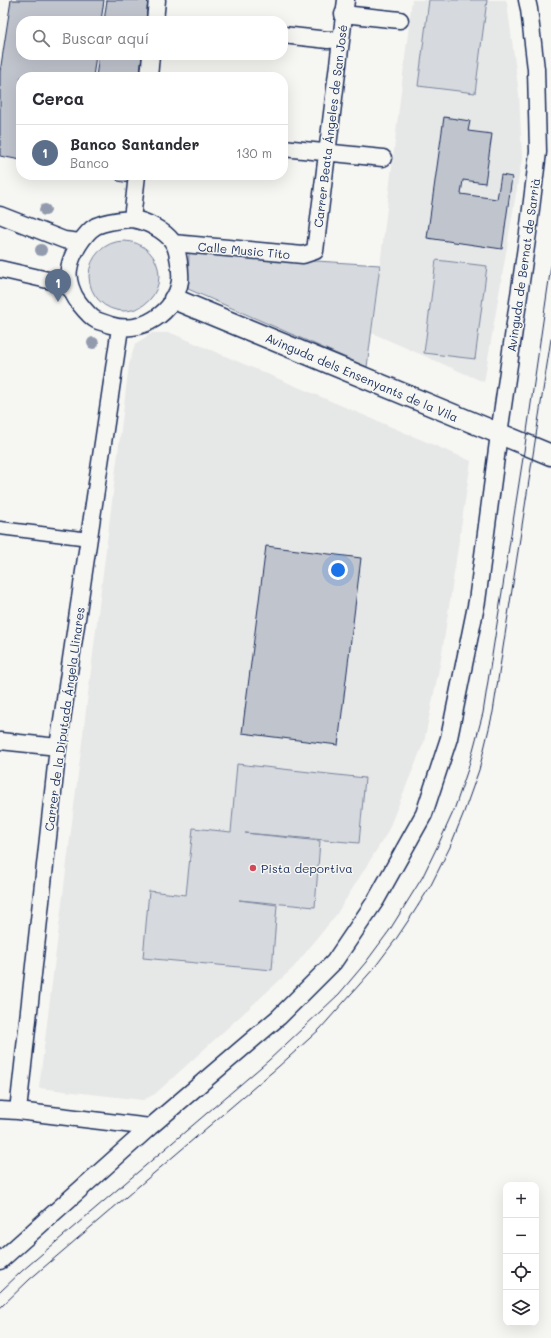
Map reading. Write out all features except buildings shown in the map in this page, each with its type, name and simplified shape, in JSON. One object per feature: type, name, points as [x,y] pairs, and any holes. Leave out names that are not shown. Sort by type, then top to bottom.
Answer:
[{"type":"street","points":[[157,0],[159,16]]},
{"type":"street","name":"Avinguda de Bernat de Sarrià","points":[[0,1261],[150,1127],[279,1017],[334,962],[376,900],[424,814],[449,738],[477,602],[499,434],[528,233],[538,152],[536,69],[527,0]]},
{"type":"street","points":[[344,7],[400,20]]},
{"type":"street","name":"Carrer Beata Ángeles de San José","points":[[315,251],[344,7]]},
{"type":"street","points":[[288,36],[328,40],[340,39]]},
{"type":"street","points":[[149,72],[151,60]]},
{"type":"street","points":[[288,148],[383,158]]},
{"type":"street","points":[[132,219],[136,180]]},
{"type":"street","points":[[0,215],[64,240],[80,242]]},
{"type":"street","points":[[132,219],[139,220],[155,227],[173,243],[179,262],[180,281],[174,299],[154,320],[136,327],[120,328],[95,320],[78,303],[70,288],[69,269],[80,242],[96,226],[114,221],[132,219]]},
{"type":"street","name":"Calle Music Tito","points":[[173,243],[303,255],[315,251]]},
{"type":"street","points":[[0,269],[52,281],[70,288]]},
{"type":"street","name":"Avinguda dels Ensenyants de la Vila","points":[[174,299],[551,455]]},
{"type":"street","name":"Carrer de la Diputada Ángela Llinares","points":[[18,1111],[58,747],[120,328]]},
{"type":"street","points":[[0,528],[89,539]]},
{"type":"street","points":[[0,741],[58,747]]},
{"type":"street","points":[[0,1110],[150,1127]]},
{"type":"shaded area","points":[[412,0],[506,0],[507,3],[519,94],[522,158],[484,382],[372,333]]},
{"type":"shaded area","points":[[429,0],[487,0],[475,93],[418,86]]},
{"type":"shaded area","points":[[124,241],[143,247],[153,257],[159,276],[153,295],[143,305],[124,311],[105,305],[95,295],[89,276],[95,257],[105,247]]},
{"type":"shaded area","points":[[189,253],[380,265],[367,367],[188,289]]},
{"type":"shaded area","points":[[436,260],[487,266],[475,359],[424,353]]},
{"type":"shaded area","points":[[152,333],[171,333],[471,461],[441,659],[424,742],[387,833],[336,915],[293,968],[155,1094],[143,1100],[39,1088],[129,365],[135,344]]},
{"type":"shaded area","points":[[237,764],[365,778],[359,843],[245,833],[320,841],[315,907],[239,900],[277,905],[272,970],[143,958],[149,891],[186,895],[193,828],[231,832]]},
{"type":"tram line","points":[[0,1292],[22,1271],[268,1061],[339,994],[366,962],[389,931],[422,878],[454,810],[468,769],[483,713],[525,445],[551,266]]},
{"type":"tram line","points":[[0,1308],[29,1280],[278,1067],[320,1029],[375,967],[396,939],[431,885],[450,847],[464,812],[479,770],[493,712],[551,339]]},
{"type":"place","name":"Banco Santander","points":[[58,302]]},
{"type":"place","name":"Pista deportiva","points":[[253,868]]}]
